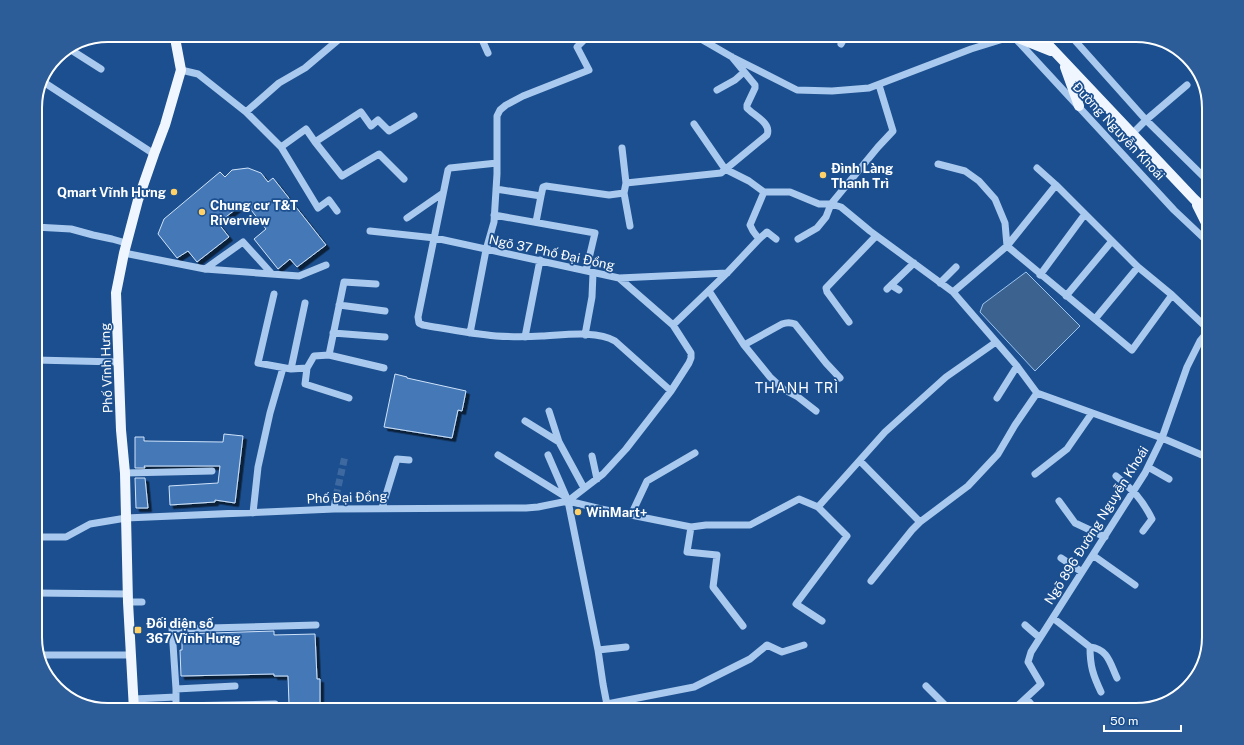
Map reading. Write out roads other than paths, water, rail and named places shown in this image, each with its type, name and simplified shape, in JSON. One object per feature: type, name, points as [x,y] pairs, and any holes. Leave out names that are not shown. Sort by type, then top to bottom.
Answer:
[{"type":"main road","name":"Phố Vĩnh Hưng","points":[[134,703],[128,598],[125,473],[121,430],[116,294],[126,243],[138,200],[165,125],[180,70],[177,42]]},
{"type":"main road","points":[[1030,42],[1055,52]]},
{"type":"main road","name":"Đường Nguyễn Khoái","points":[[1046,42],[1202,206]]},
{"type":"main road","points":[[1063,62],[1079,106]]},
{"type":"main road","points":[[1194,199],[1202,215]]},
{"type":"street","points":[[246,112],[279,83],[305,68],[336,42]]},
{"type":"street","points":[[483,42],[488,53]]},
{"type":"street","points":[[470,333],[486,250],[494,222],[497,163],[497,116],[500,110],[523,96],[589,70],[577,47],[582,42]]},
{"type":"street","points":[[706,42],[797,90],[832,91],[869,88],[879,85],[992,42]]},
{"type":"street","name":"Đường Nguyễn Khoái","points":[[1019,42],[1174,210],[1202,236]]},
{"type":"street","name":"Đường Nguyễn Khoái","points":[[1076,42],[1146,120],[1202,175]]},
{"type":"street","points":[[73,52],[100,70]]},
{"type":"street","points":[[626,183],[721,173],[767,135],[769,132],[768,126],[748,109],[747,106],[755,85],[732,57]]},
{"type":"street","points":[[180,70],[198,74],[246,112],[281,147],[318,208],[329,200],[337,211]]},
{"type":"street","points":[[717,90],[735,80],[744,72]]},
{"type":"street","points":[[47,84],[154,154]]},
{"type":"street","points":[[798,239],[817,228],[826,217],[831,204],[893,131],[879,85]]},
{"type":"street","points":[[1132,134],[1187,85]]},
{"type":"street","points":[[315,142],[361,112],[371,126],[378,120],[390,131],[414,116]]},
{"type":"street","points":[[694,124],[725,169],[748,181],[764,192],[790,192],[819,204],[831,204],[841,207],[876,236],[953,292],[1017,366],[1037,393],[1162,438],[1202,455]]},
{"type":"street","points":[[281,147],[306,129],[342,176],[379,154],[404,179]]},
{"type":"street","points":[[622,148],[626,183],[624,193],[630,226]]},
{"type":"street","points":[[497,163],[450,168],[447,172],[418,317],[419,323],[470,333],[496,336],[604,336],[615,341],[671,391]]},
{"type":"street","points":[[938,164],[965,171],[979,180],[995,199],[1004,223],[1006,246],[1132,350],[1172,295]]},
{"type":"street","points":[[1036,168],[1086,214],[1138,267],[1172,295],[1202,323]]},
{"type":"street","points":[[953,292],[1006,246],[1056,185]]},
{"type":"street","points":[[536,222],[543,188],[546,186],[609,195],[624,193]]},
{"type":"street","points":[[496,189],[541,196]]},
{"type":"street","points":[[759,239],[750,225],[764,192]]},
{"type":"street","points":[[407,218],[443,193]]},
{"type":"street","points":[[1040,274],[1086,214]]},
{"type":"street","points":[[494,215],[595,233],[590,272],[592,297],[584,335]]},
{"type":"street","points":[[42,227],[71,228],[126,243]]},
{"type":"street","name":"Ngõ 37 Phố Đại Đồng","points":[[370,231],[435,238],[619,278],[673,325],[691,353],[690,363],[671,391],[626,449],[604,474],[584,488]]},
{"type":"street","points":[[673,325],[767,232],[776,239]]},
{"type":"street","points":[[848,322],[827,292],[826,288],[876,236]]},
{"type":"street","points":[[1066,296],[1112,241]]},
{"type":"street","points":[[205,270],[243,242],[272,274]]},
{"type":"street","points":[[124,253],[205,270],[299,276],[326,265]]},
{"type":"street","points":[[525,337],[540,260]]},
{"type":"street","points":[[899,290],[889,287],[914,263]]},
{"type":"street","points":[[940,283],[956,267]]},
{"type":"street","points":[[1095,319],[1138,267]]},
{"type":"street","points":[[619,278],[727,273]]},
{"type":"street","points":[[329,355],[344,282],[376,284]]},
{"type":"street","points":[[709,291],[744,345],[770,376],[783,389],[798,397],[816,411]]},
{"type":"street","points":[[274,294],[258,364],[291,369],[307,368]]},
{"type":"street","points":[[291,369],[305,303]]},
{"type":"street","points":[[339,305],[385,312]]},
{"type":"street","points":[[744,345],[782,324],[788,322],[795,324],[840,378]]},
{"type":"street","points":[[333,333],[385,337]]},
{"type":"street","name":"Ngõ 896 Đường Nguyễn Khoái","points":[[1026,698],[1041,684],[1028,662],[1031,652],[1082,572],[1094,556],[1148,467],[1162,438],[1187,367],[1202,339]]},
{"type":"street","points":[[818,507],[885,432],[946,377],[996,342]]},
{"type":"street","points":[[349,398],[305,384],[307,368],[314,356],[329,355],[384,368]]},
{"type":"street","points":[[42,360],[118,362]]},
{"type":"street","points":[[997,398],[1017,366]]},
{"type":"street","points":[[253,512],[258,468],[270,413],[283,368]]},
{"type":"street","points":[[871,581],[920,522],[968,486],[998,454],[1015,425],[1037,393]]},
{"type":"street","points":[[549,411],[559,442],[584,488]]},
{"type":"street","points":[[1035,474],[1067,449],[1092,413]]},
{"type":"street","points":[[525,421],[559,442]]},
{"type":"street","points":[[631,515],[647,480],[695,453]]},
{"type":"street","points":[[498,455],[567,499],[631,515],[690,527],[706,524],[750,525],[799,499],[818,507],[847,536],[796,604],[822,622]]},
{"type":"street","points":[[548,455],[567,499],[598,650],[607,703]]},
{"type":"street","points":[[592,456],[597,479]]},
{"type":"street","points":[[382,508],[397,459],[409,460]]},
{"type":"street","points":[[860,461],[920,522]]},
{"type":"street","points":[[1148,467],[1169,479]]},
{"type":"street","points":[[125,473],[212,471]]},
{"type":"street","points":[[1116,476],[1134,491],[1145,505],[1152,519],[1142,531]]},
{"type":"street","name":"Phố Đại Đồng","points":[[42,537],[66,536],[90,524],[126,518],[334,509],[538,507],[567,499],[584,488]]},
{"type":"street","points":[[334,509],[336,496]]},
{"type":"street","points":[[1059,501],[1075,523],[1105,537]]},
{"type":"street","points":[[690,527],[687,552],[717,555],[713,587],[743,626]]},
{"type":"street","points":[[1094,556],[1135,585]]},
{"type":"street","points":[[1061,558],[1082,572]]},
{"type":"street","points":[[42,593],[128,598],[142,602]]},
{"type":"street","points":[[1053,618],[1090,647],[1098,648],[1104,652],[1107,655],[1117,678]]},
{"type":"street","points":[[176,703],[172,629],[316,625]]},
{"type":"street","points":[[1025,625],[1040,638]]},
{"type":"street","points":[[625,703],[694,687],[750,659],[767,645],[782,652],[804,645]]},
{"type":"street","points":[[598,650],[626,647]]},
{"type":"street","points":[[1090,647],[1091,668],[1101,692]]},
{"type":"street","points":[[45,654],[131,656]]},
{"type":"street","points":[[176,689],[234,686]]},
{"type":"street","points":[[926,686],[943,703]]},
{"type":"street","points":[[134,699],[176,696]]},
{"type":"street","points":[[1021,703],[1026,698],[1030,703]]},
{"type":"water","points":[[1026,272],[1080,326],[1035,371],[980,312],[983,304]]},
{"type":"tunnel","points":[[336,496],[345,456]]},
{"type":"place","name":"Đình Làng Thanh Trì","points":[[823,175]]},
{"type":"place","name":"Qmart Vĩnh Hưng","points":[[174,192]]},
{"type":"place","name":"Chung cư T&T Riverview","points":[[202,212]]},
{"type":"place","name":"WinMart+","points":[[578,512]]},
{"type":"place","name":"Đối diện số 367 Vĩnh Hưng","points":[[138,630]]},
{"type":"district","name":"THANH TRÌ","points":[[797,388]]}]
